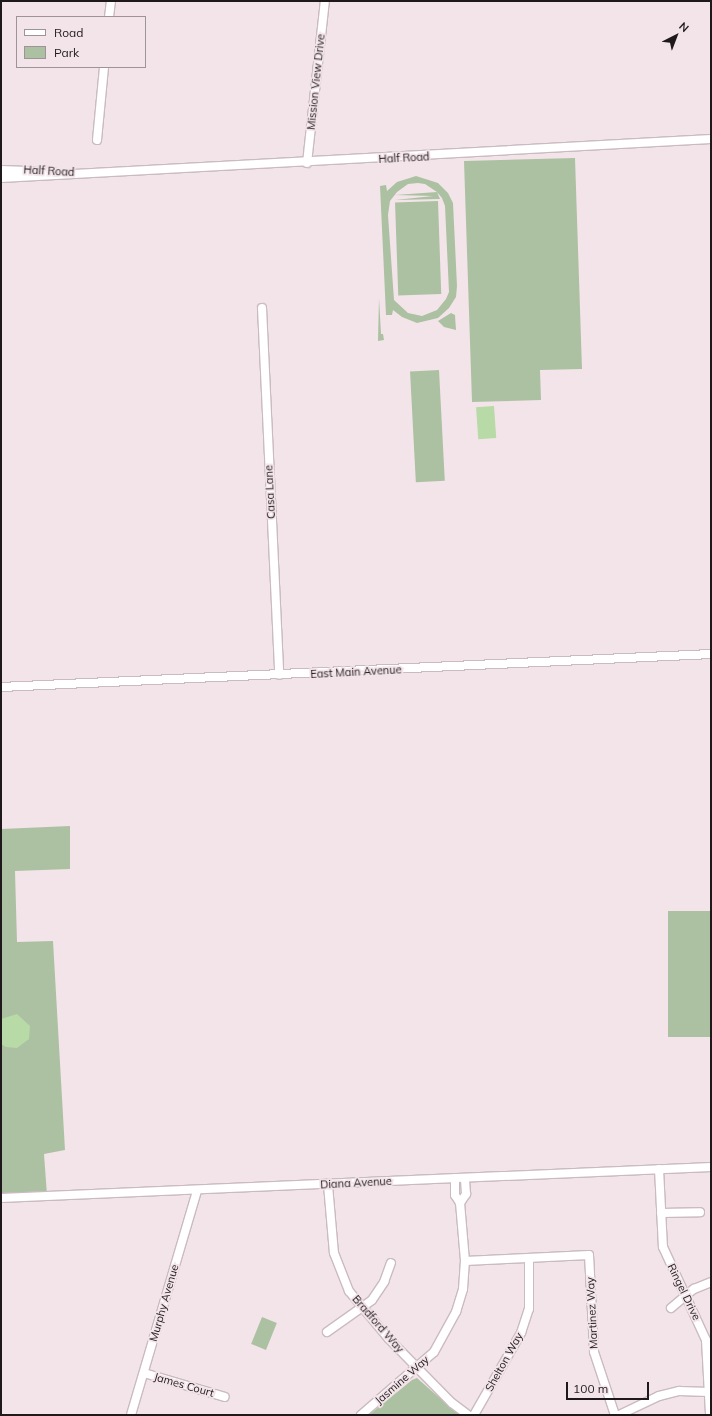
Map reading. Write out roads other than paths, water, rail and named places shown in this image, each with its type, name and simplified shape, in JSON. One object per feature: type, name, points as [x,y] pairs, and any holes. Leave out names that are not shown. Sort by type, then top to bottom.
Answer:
[{"type":"street","points":[[109,16],[111,1]]},
{"type":"street","name":"Mission View Drive","points":[[307,163],[325,1]]},
{"type":"street","points":[[97,140],[104,68]]},
{"type":"street","name":"Half Road","points":[[1,178],[307,163],[711,139]]},
{"type":"street","name":"Half Road","points":[[1,170],[96,174]]},
{"type":"street","name":"Casa Lane","points":[[262,308],[279,675]]},
{"type":"street","name":"East Main Avenue","points":[[1,687],[711,654]]},
{"type":"street","name":"Diana Avenue","points":[[1,1198],[197,1191],[711,1167]]},
{"type":"street","name":"Ringel Drive","points":[[659,1169],[663,1247],[706,1340],[710,1415]]},
{"type":"street","name":"Jasmine Way","points":[[361,1415],[418,1368],[434,1352],[456,1312],[463,1289],[465,1262],[460,1202],[455,1196],[455,1178]]},
{"type":"street","name":"Jasmine Way","points":[[460,1202],[466,1194],[465,1178]]},
{"type":"street","name":"Bradford Way","points":[[328,1185],[334,1253],[341,1274],[361,1308],[452,1403],[468,1415]]},
{"type":"street","name":"Murphy Avenue","points":[[131,1415],[197,1191]]},
{"type":"street","points":[[661,1212],[700,1212]]},
{"type":"street","name":"Martinez Way","points":[[529,1259],[589,1255],[594,1352],[615,1415]]},
{"type":"street","points":[[465,1262],[529,1259]]},
{"type":"street","name":"Shelton Way","points":[[474,1415],[521,1333],[529,1309],[529,1259]]},
{"type":"street","points":[[327,1332],[361,1308],[379,1291],[391,1263]]},
{"type":"street","points":[[671,1308],[686,1296],[711,1282]]},
{"type":"street","name":"James Court","points":[[144,1373],[225,1397]]},
{"type":"street","points":[[620,1415],[659,1396],[679,1391],[709,1392]]}]
